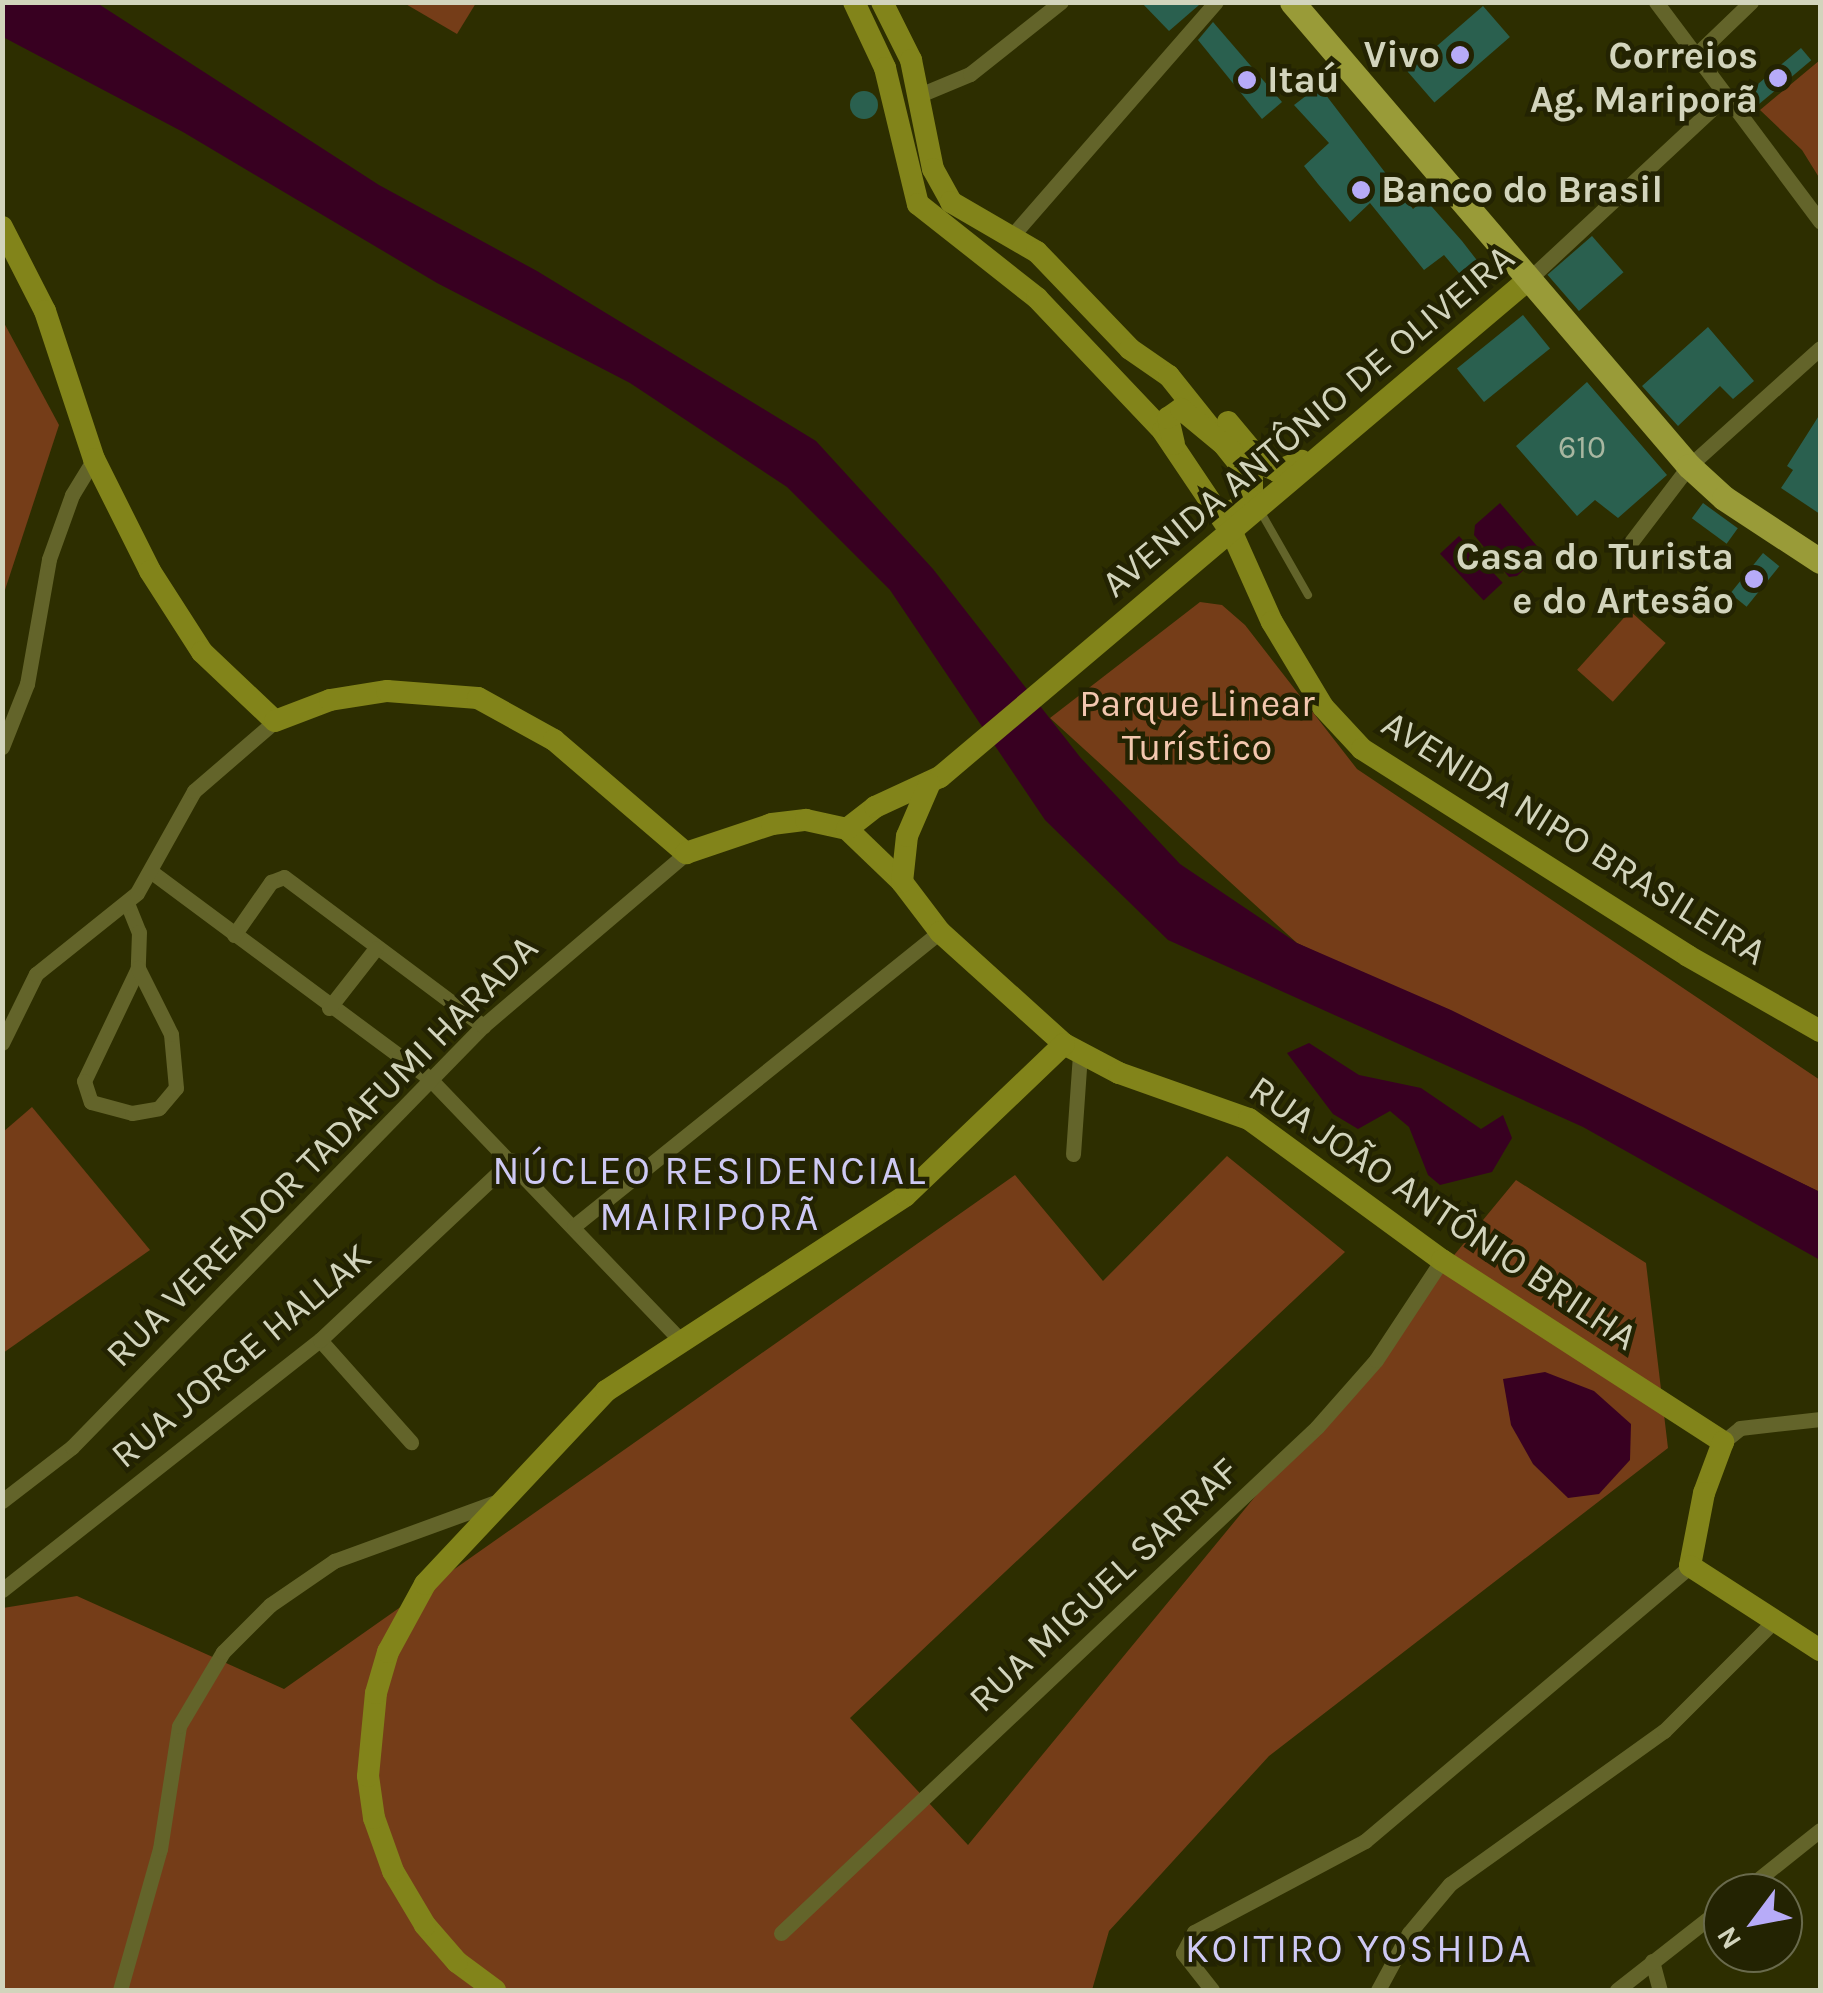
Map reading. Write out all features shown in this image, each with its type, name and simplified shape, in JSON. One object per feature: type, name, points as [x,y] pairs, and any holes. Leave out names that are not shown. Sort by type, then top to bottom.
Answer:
[{"type":"main road","points":[[1292,2],[1689,466],[1724,498],[1820,561]]},
{"type":"street","name":"AVENIDA NIPO BRASILEIRA","points":[[854,2],[886,68],[918,204],[1037,298],[1176,449],[1233,535],[1302,673],[1362,749],[1688,956],[1820,1032]]},
{"type":"street","points":[[882,2],[922,94],[933,169],[944,191],[968,215],[1037,252],[1130,349],[1210,402],[1264,466],[1277,471],[1315,456]]},
{"type":"street","points":[[922,94],[970,74],[1061,2]]},
{"type":"street","points":[[1010,238],[1216,2]]},
{"type":"street","points":[[1656,2],[1699,52],[1723,99],[1820,221]]},
{"type":"street","points":[[1699,52],[1751,2]]},
{"type":"street","name":"AVENIDA ANTÔNIO DE OLIVEIRA","points":[[847,830],[875,806],[934,781],[1233,535],[1315,456],[1529,279],[1723,99]]},
{"type":"street","points":[[2,227],[45,311],[94,459],[174,615],[275,722]]},
{"type":"street","points":[[1628,546],[1689,466],[1820,348]]},
{"type":"street","points":[[1169,376],[1233,452],[1254,488],[1244,508],[1232,510],[1176,449],[1168,418],[1182,409],[1233,452]]},
{"type":"street","points":[[2,747],[27,684],[48,559],[72,495],[94,459]]},
{"type":"street","points":[[2,1042],[25,992],[51,956],[127,903],[154,873],[194,792],[275,722],[330,700],[386,691],[478,698],[554,740],[686,853],[772,824],[806,820],[847,830]]},
{"type":"street","name":"AVENIDA ANTÔNIO DE OLIVEIRA","points":[[902,882],[907,836],[934,781]]},
{"type":"street","name":"RUA JOÃO ANTÔNIO BRILHA","points":[[847,830],[902,882],[940,932],[1072,1049],[1151,1086],[1230,1108],[1442,1260],[1723,1442]]},
{"type":"street","name":"RUA VEREADOR TADAFUMI HARADA","points":[[5,1500],[72,1447],[146,1374],[483,1026],[686,853]]},
{"type":"street","points":[[154,873],[329,1008],[429,1078],[512,1160],[679,1339]]},
{"type":"street","points":[[234,935],[272,882],[284,876],[483,1026]]},
{"type":"street","points":[[127,903],[139,932],[138,968],[84,1081],[85,1094],[92,1102],[132,1113],[159,1108],[176,1088],[171,1034],[138,968]]},
{"type":"street","points":[[574,1226],[940,932]]},
{"type":"street","points":[[329,1008],[376,948]]},
{"type":"street","points":[[1072,1049],[1073,1154]]},
{"type":"street","points":[[495,1990],[456,1962],[425,1925],[393,1871],[374,1818],[369,1732],[388,1652],[425,1584],[496,1502],[606,1390],[679,1339],[905,1196],[1072,1049]]},
{"type":"street","name":"RUA JORGE HALLAK","points":[[2,1590],[320,1340],[512,1160]]},
{"type":"street","name":"RUA MIGUEL SARRAF","points":[[782,1933],[1317,1427],[1376,1360],[1442,1260]]},
{"type":"street","points":[[320,1340],[411,1442]]},
{"type":"street","points":[[1212,1990],[1186,1962],[1186,1939],[1365,1841],[1690,1566],[1704,1494],[1723,1442],[1740,1428],[1820,1419]]},
{"type":"street","points":[[120,1990],[160,1849],[179,1726],[223,1652],[270,1605],[334,1561],[496,1502]]},
{"type":"street","points":[[1690,1566],[1772,1624],[1820,1650]]},
{"type":"street","points":[[1378,1990],[1409,1932],[1450,1884],[1664,1730],[1772,1624]]},
{"type":"street","points":[[1765,1873],[1820,1830]]},
{"type":"street","points":[[1617,1990],[1703,1922]]},
{"type":"street","points":[[1652,1962],[1660,1990]]},
{"type":"lane","points":[[1259,509],[1308,595]]},
{"type":"green space","points":[[404,3],[476,3],[457,34]]},
{"type":"green space","points":[[1820,60],[1820,179],[1802,150],[1760,110]]},
{"type":"green space","points":[[3,321],[59,425],[3,596]]},
{"type":"green space","name":"Parque Linear Turístico","points":[[1200,602],[1222,605],[1245,625],[1357,769],[1820,1080],[1820,1192],[1297,943],[1050,718]]},
{"type":"green space","points":[[1630,611],[1666,643],[1613,702],[1577,670]]},
{"type":"green space","points":[[32,1107],[150,1250],[3,1353],[3,1132]]},
{"type":"green space","points":[[1227,1156],[1345,1252],[850,1718],[968,1845],[1516,1180],[1646,1263],[1668,1448],[1269,1756],[1109,1931],[1092,1990],[3,1990],[3,1608],[77,1596],[284,1689],[1015,1175],[1103,1281]]},
{"type":"shaded area","points":[[2,3],[97,3],[379,185],[537,271],[816,441],[933,569],[1080,757],[1180,864],[1297,943],[1451,1010],[1820,1192],[1820,1260],[1583,1127],[1168,940],[1045,820],[890,590],[787,487],[630,383],[437,283],[183,132],[3,37]]},
{"type":"shaded area","points":[[1500,503],[1543,553],[1517,576],[1509,577],[1474,535],[1475,525]]},
{"type":"shaded area","points":[[1459,536],[1503,583],[1484,601],[1440,554]]},
{"type":"shaded area","points":[[1309,1043],[1359,1075],[1421,1088],[1481,1129],[1503,1115],[1512,1138],[1492,1172],[1440,1185],[1428,1175],[1409,1127],[1390,1111],[1358,1129],[1333,1114],[1287,1053]]},
{"type":"shaded area","points":[[1545,1372],[1594,1391],[1631,1424],[1630,1460],[1599,1494],[1568,1498],[1533,1464],[1511,1425],[1503,1379]]},
{"type":"building","points":[[1141,2],[1197,2],[1199,5],[1169,31]]},
{"type":"building","name":"Vivo","points":[[1483,6],[1510,37],[1434,103],[1408,72]]},
{"type":"building","name":"Itaú","points":[[1213,22],[1282,102],[1262,119],[1198,40]]},
{"type":"building","name":"Correios Ag. Mariporã","points":[[1801,48],[1811,60],[1756,107],[1746,94]]},
{"type":"building","points":[[1319,86],[1413,209],[1425,199],[1462,241],[1486,272],[1486,284],[1475,292],[1444,255],[1424,270],[1370,203],[1350,222],[1304,166],[1329,143],[1294,105]]},
{"type":"building","points":[[864,91],[874,95],[878,105],[874,115],[864,119],[854,115],[850,105],[854,95]]},
{"type":"building","points":[[1592,236],[1623,272],[1579,311],[1547,275]]},
{"type":"building","points":[[1523,315],[1550,348],[1484,402],[1457,368]]},
{"type":"building","points":[[1708,327],[1754,381],[1733,399],[1720,386],[1678,426],[1642,386]]},
{"type":"building","points":[[1587,382],[1667,475],[1618,518],[1595,500],[1577,516],[1516,446]]},
{"type":"building","points":[[1820,414],[1820,514],[1781,488],[1793,470],[1787,466]]},
{"type":"building","points":[[1703,503],[1738,528],[1727,544],[1692,518]]},
{"type":"building","name":"Casa do Turista e do Artesão","points":[[1763,553],[1779,566],[1747,607],[1730,593]]},
{"type":"place","name":"Vivo","points":[[1460,55]]},
{"type":"place","name":"Correios Ag. Mariporã","points":[[1778,78]]},
{"type":"place","name":"Itaú","points":[[1247,80]]},
{"type":"place","name":"Banco do Brasil","points":[[1361,190]]},
{"type":"place","name":"Casa do Turista e do Artesão","points":[[1754,579]]},
{"type":"district","name":"NÚCLEO RESIDENCIAL MAIRIPORÃ","points":[[710,1194]]},
{"type":"district","name":"KOITIRO YOSHIDA","points":[[1359,1949]]}]
